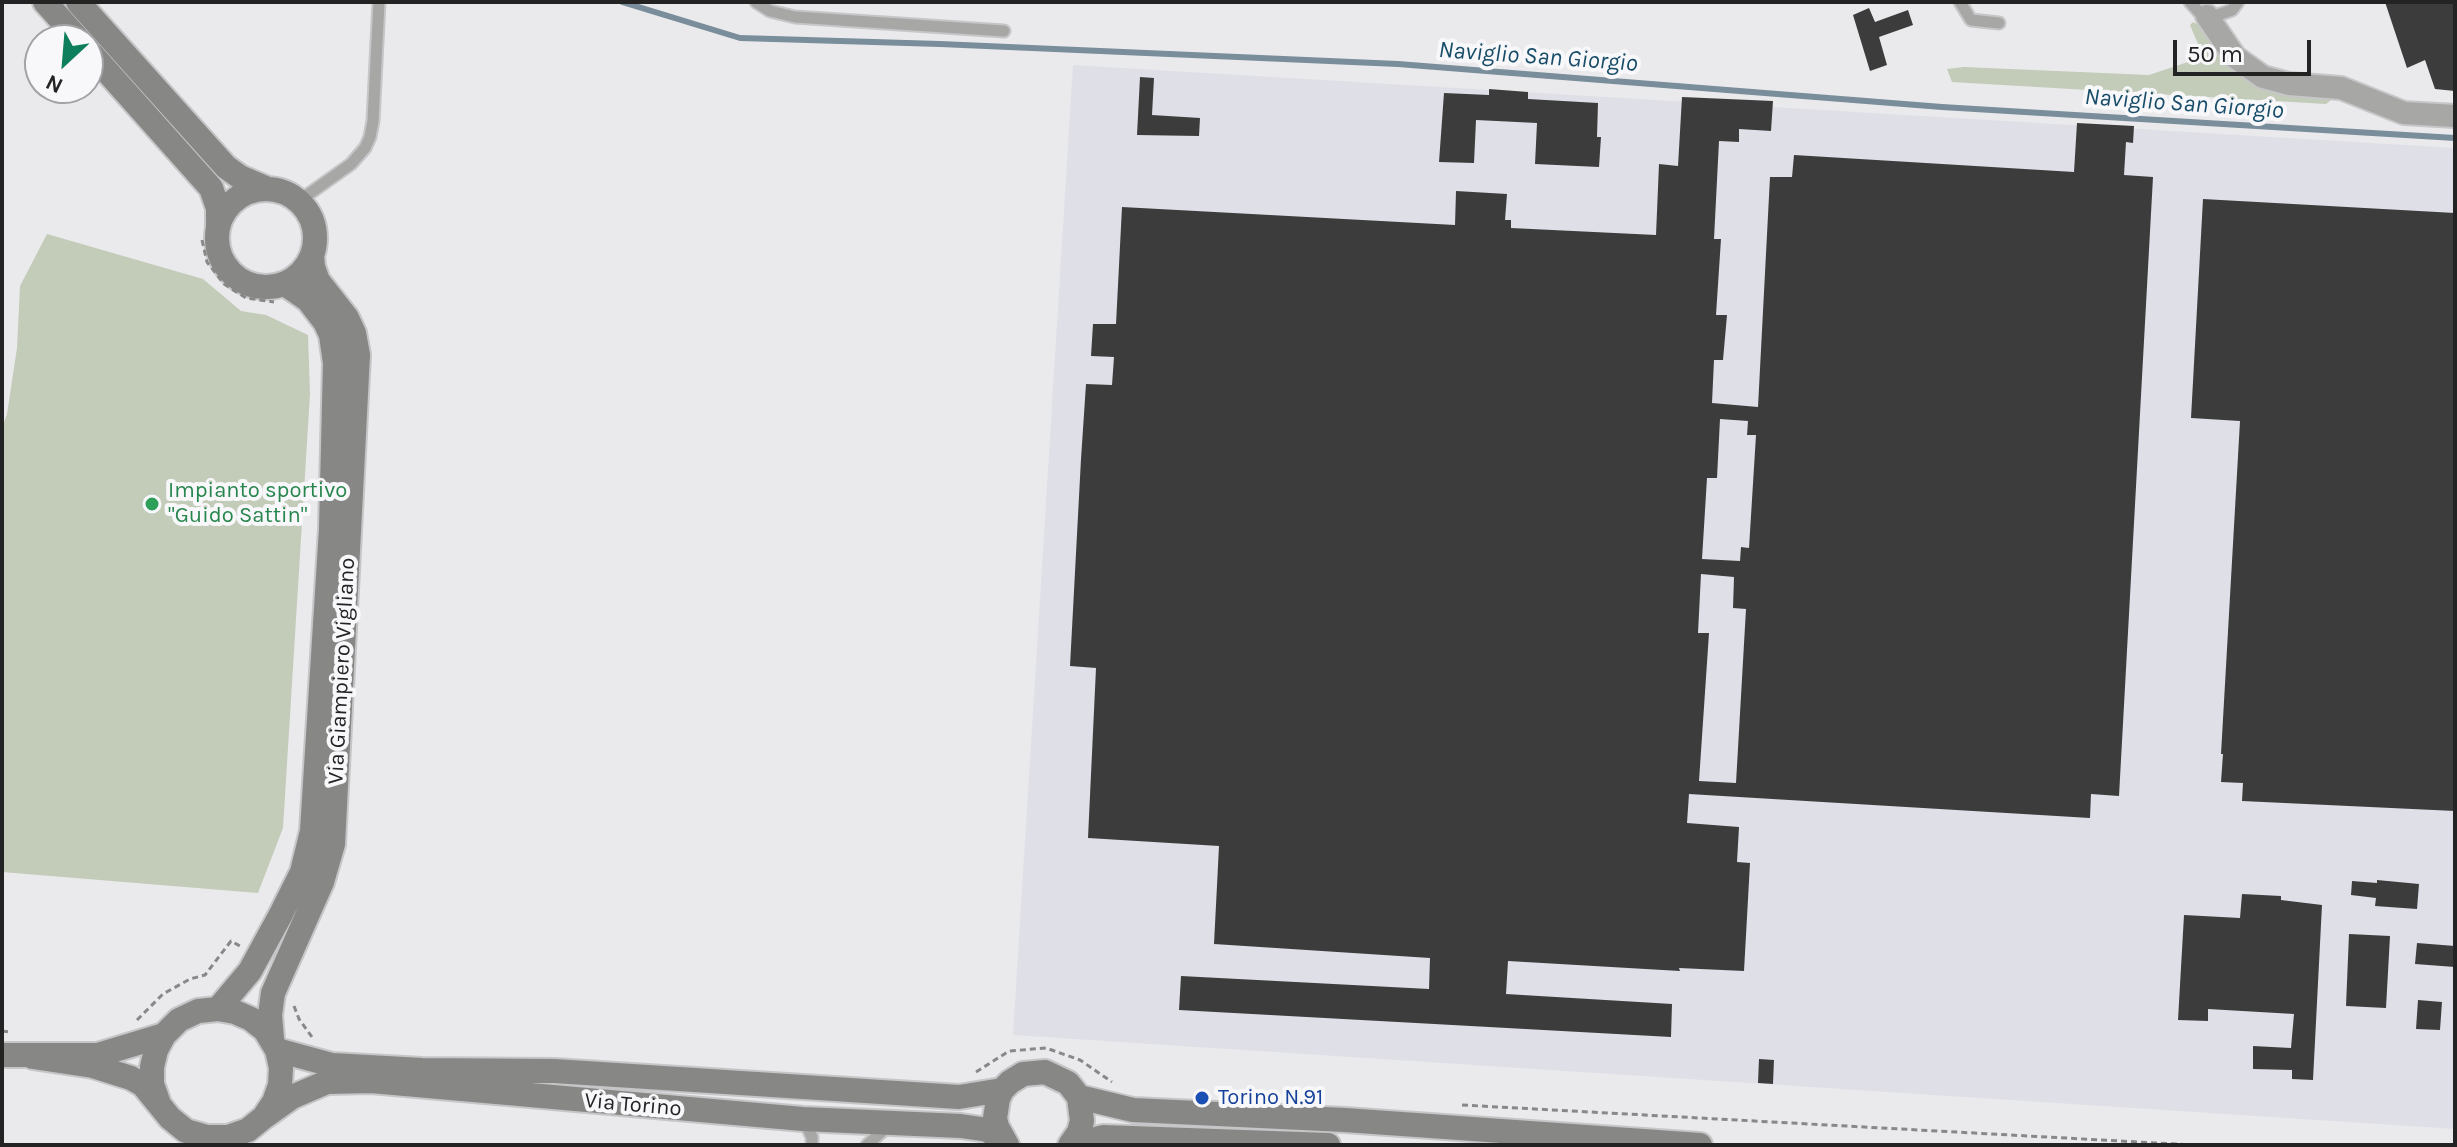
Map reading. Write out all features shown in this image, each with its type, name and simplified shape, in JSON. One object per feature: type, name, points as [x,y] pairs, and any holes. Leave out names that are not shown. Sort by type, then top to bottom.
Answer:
[{"type":"main road","points":[[45,2],[65,24]]},
{"type":"main road","points":[[78,2],[226,167],[240,177],[268,189],[285,192],[299,201],[310,215],[315,231],[312,255],[285,294],[270,287],[254,286],[240,280],[228,269],[210,228]]},
{"type":"main road","points":[[104,68],[211,188],[218,208],[210,228]]},
{"type":"main road","points":[[210,228],[237,198],[252,191],[268,189]]},
{"type":"main road","name":"Via Giampiero Vigliano","points":[[274,1045],[270,1015],[273,993],[327,869],[333,844],[357,369],[357,345],[351,326],[341,308],[318,281],[312,255]]},
{"type":"main road","name":"Via Giampiero Vigliano","points":[[218,1009],[250,971],[280,916],[302,872],[312,831],[331,529],[335,363],[331,335],[325,322],[308,300],[285,294]]},
{"type":"main road","points":[[33,1057],[114,1071],[143,1085],[170,1118],[186,1131],[207,1137],[228,1137],[248,1130],[264,1117],[274,1102],[280,1085],[281,1068],[274,1045],[251,1019],[235,1012],[218,1009],[198,1011],[179,1020],[164,1035],[156,1050],[152,1084],[158,1101]]},
{"type":"main road","points":[[2,1055],[98,1055],[164,1035]]},
{"type":"main road","name":"Via Torino","points":[[274,1045],[332,1065],[422,1070],[554,1071],[959,1097],[1002,1090],[1023,1074],[1045,1072],[1058,1075],[1079,1097]]},
{"type":"main road","name":"Via Torino","points":[[264,1117],[292,1097],[327,1082],[371,1081],[803,1119],[961,1126],[988,1130],[1007,1145]]},
{"type":"main road","points":[[1002,1090],[995,1118],[1007,1145]]},
{"type":"main road","points":[[1071,1145],[1082,1121],[1079,1097],[1133,1110],[1345,1120],[1700,1145]]},
{"type":"main road","points":[[1071,1145],[1103,1137],[1328,1145]]},
{"type":"street","points":[[2215,8],[2228,43],[2243,64],[2263,77],[2289,84],[2341,88],[2404,113],[2455,116]]},
{"type":"lane","points":[[299,201],[351,164],[370,137],[379,2]]},
{"type":"lane","points":[[756,2],[770,11],[795,17],[1004,31]]},
{"type":"lane","points":[[1960,2],[1971,20],[1999,23]]},
{"type":"lane","points":[[803,1119],[812,1137],[812,1145]]},
{"type":"lane","points":[[867,1145],[893,1123]]},
{"type":"path","points":[[210,228],[207,262],[224,284],[246,298],[285,294]]},
{"type":"shaded area","points":[[1073,65],[2455,148],[2455,1129],[1013,1035]]},
{"type":"green space","points":[[2193,22],[2208,30],[2231,67],[2315,91],[2331,100],[2326,104],[1952,82],[1947,69],[1964,67],[2149,75],[2197,59],[2201,51],[2190,25]]},
{"type":"green space","name":"Impianto sportivo \"Guido Sattin\"","points":[[47,234],[203,279],[241,311],[266,315],[308,335],[310,394],[283,828],[258,893],[2,872],[2,428],[17,348],[20,286]]},
{"type":"building","points":[[2385,2],[2455,2],[2455,91],[2435,89],[2425,60],[2407,68]]},
{"type":"building","points":[[1869,8],[1875,22],[1908,10],[1913,25],[1879,37],[1887,65],[1870,71],[1853,15]]},
{"type":"building","points":[[1140,77],[1154,78],[1152,115],[1200,118],[1199,136],[1137,135]]},
{"type":"building","points":[[1489,89],[1528,92],[1528,99],[1598,103],[1597,137],[1601,137],[1599,167],[1535,164],[1537,123],[1476,120],[1474,163],[1439,162],[1444,93],[1489,95]]},
{"type":"building","points":[[1682,97],[1773,101],[1771,131],[1739,129],[1739,142],[1719,141],[1714,239],[1721,239],[1716,315],[1727,315],[1723,360],[1714,360],[1712,403],[1758,407],[1770,177],[1792,177],[1794,155],[2074,172],[2077,123],[2134,126],[2133,143],[2126,142],[2124,175],[2153,177],[2119,796],[2091,794],[2090,818],[1689,794],[1687,823],[1739,827],[1737,862],[1750,863],[1744,971],[1679,968],[1680,971],[1508,961],[1506,994],[1672,1004],[1671,1037],[1179,1010],[1181,976],[1429,989],[1430,958],[1214,944],[1219,846],[1088,838],[1096,668],[1070,666],[1081,459],[1086,384],[1112,385],[1114,357],[1091,356],[1093,324],[1116,324],[1122,207],[1455,225],[1456,191],[1507,194],[1505,220],[1511,220],[1511,228],[1656,235],[1659,164],[1678,166]],"holes":[[[1720,419],[1748,421],[1747,435],[1756,435],[1749,548],[1741,547],[1740,561],[1702,559],[1707,478],[1717,478]],[[1701,574],[1734,577],[1733,608],[1746,609],[1736,783],[1699,781],[1709,633],[1698,633]]]},
{"type":"building","points":[[2203,199],[2455,213],[2455,811],[2242,801],[2243,783],[2221,782],[2240,421],[2191,418]]},
{"type":"building","points":[[2377,880],[2419,884],[2417,909],[2375,906],[2376,898],[2351,895],[2352,881],[2377,883]]},
{"type":"building","points":[[2242,894],[2281,896],[2281,900],[2322,905],[2313,1080],[2292,1079],[2292,1070],[2253,1069],[2253,1046],[2291,1048],[2294,1014],[2208,1009],[2208,1021],[2178,1020],[2184,915],[2240,918]]},
{"type":"building","points":[[2349,934],[2390,936],[2386,1008],[2346,1006]]},
{"type":"building","points":[[2417,943],[2455,946],[2455,967],[2415,964]]},
{"type":"building","points":[[2418,1000],[2442,1002],[2440,1030],[2416,1029]]},
{"type":"building","points":[[1759,1059],[1774,1060],[1773,1084],[1758,1083]]},
{"type":"waterway","name":"Naviglio San Giorgio","points":[[622,2],[740,38],[1398,64],[1942,107],[2455,138]]},
{"type":"place","name":"Impianto sportivo \"Guido Sattin\"","points":[[152,504]]},
{"type":"place","name":"Torino N.91","points":[[1202,1098]]}]
